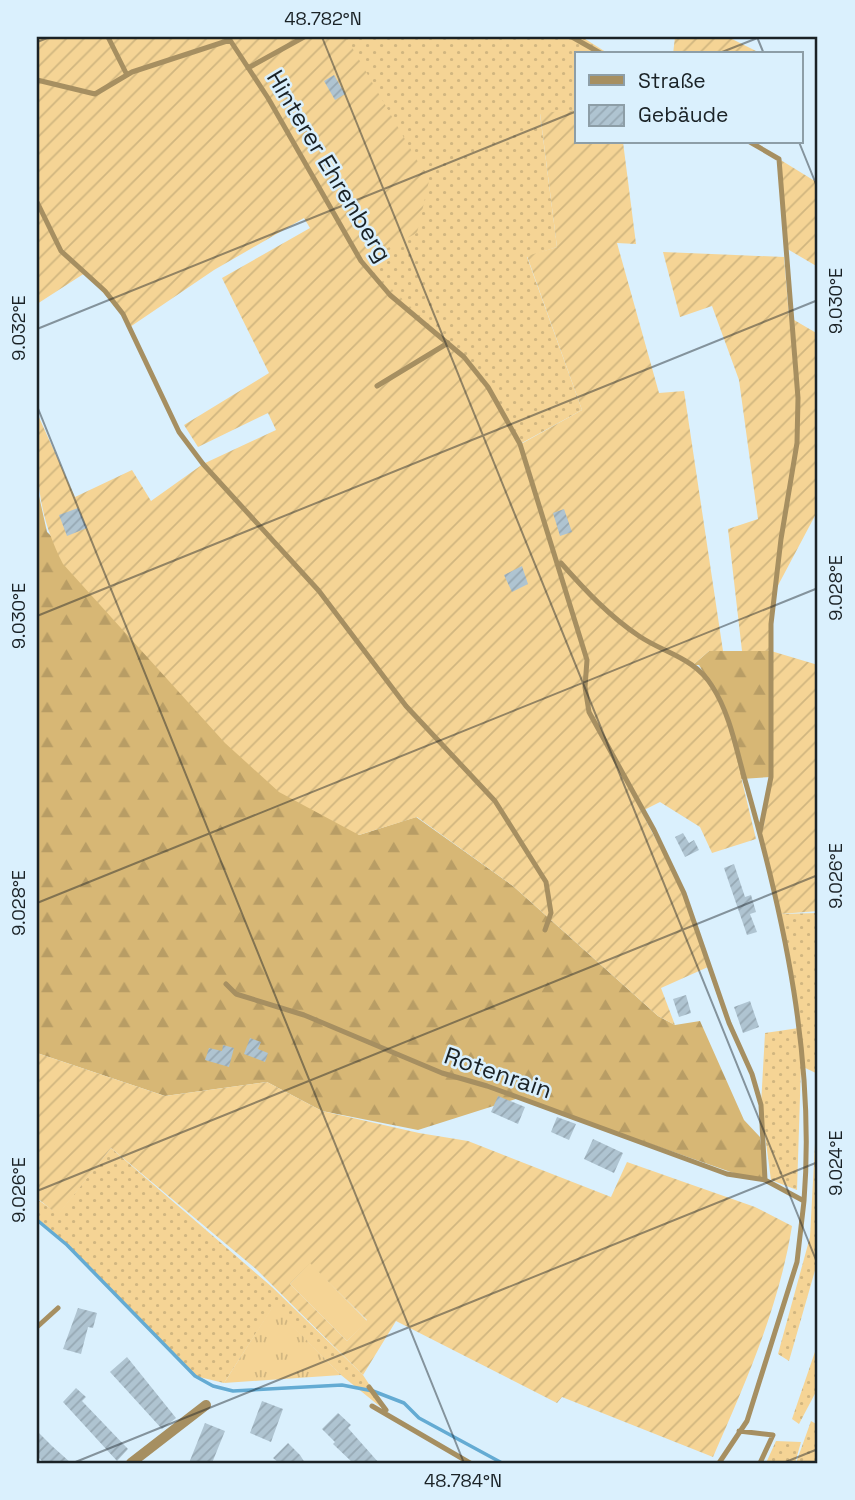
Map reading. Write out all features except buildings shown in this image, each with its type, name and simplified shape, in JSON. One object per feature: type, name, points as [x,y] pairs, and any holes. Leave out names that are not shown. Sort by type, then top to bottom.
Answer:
[{"type":"street","points":[[131,1463],[206,1405]]},
{"type":"lane","points":[[107,37],[127,75]]},
{"type":"lane","points":[[248,68],[304,37]]},
{"type":"lane","points":[[572,37],[598,52]]},
{"type":"lane","points":[[37,80],[95,94],[127,75],[229,38]]},
{"type":"lane","name":"Hinterer Ehrenberg","points":[[229,38],[361,261],[390,295],[464,357],[488,387],[520,444],[587,660],[586,694],[589,712],[654,830],[684,893],[729,1023],[752,1074],[761,1105],[765,1180]]},
{"type":"lane","points":[[753,144],[779,159],[798,398],[797,443],[781,539],[771,624],[771,777],[760,832]]},
{"type":"lane","points":[[37,202],[61,251],[105,291],[123,314],[179,432],[203,464],[319,591],[406,706],[495,801],[546,882],[551,913],[545,930]]},
{"type":"lane","points":[[377,386],[448,343]]},
{"type":"lane","points":[[557,558],[602,608],[640,637],[693,665],[712,686],[728,723],[760,832],[780,914],[799,1028],[807,1165],[804,1201],[797,1262],[747,1421],[719,1463]]},
{"type":"lane","name":"Rotenrain","points":[[226,984],[236,993],[316,1020],[442,1073],[487,1086],[727,1174],[765,1180],[804,1201]]},
{"type":"lane","points":[[37,1327],[58,1308]]},
{"type":"lane","points":[[369,1387],[388,1413]]},
{"type":"lane","points":[[372,1406],[470,1463]]},
{"type":"lane","points":[[739,1431],[773,1435],[760,1463]]},
{"type":"green space","points":[[37,37],[346,37],[429,181],[417,233],[362,261],[464,357],[521,444],[582,410],[527,256],[557,247],[540,113],[575,110],[575,144],[623,144],[636,244],[617,243],[659,393],[684,391],[723,651],[709,651],[693,665],[712,686],[728,723],[756,839],[712,853],[700,827],[660,802],[644,810],[589,712],[684,893],[708,967],[661,988],[675,1025],[658,1016],[513,886],[417,817],[359,835],[279,792],[225,743],[63,564],[42,508],[38,473],[37,413],[75,497],[132,470],[151,501],[203,464],[276,430],[268,413],[198,447],[184,425],[269,373],[222,278],[310,228],[304,218],[214,270],[130,327],[123,314],[85,273],[37,304]]},
{"type":"green space","points":[[346,37],[582,37],[606,52],[575,52],[575,110],[540,114],[557,247],[527,257],[582,410],[520,444],[431,329],[361,261]]},
{"type":"green space","points":[[675,37],[728,37],[758,52],[673,52]]},
{"type":"green space","points":[[779,159],[818,183],[818,267],[784,247]]},
{"type":"green space","points":[[663,252],[784,257],[789,317],[818,334],[818,510],[774,593],[771,651],[818,665],[818,911],[780,914],[760,832],[764,825],[773,745],[770,651],[742,651],[728,529],[758,519],[739,380],[712,306],[680,317]]},
{"type":"green space","points":[[37,487],[47,532],[359,835],[416,817],[513,886],[658,1016],[675,1025],[700,1021],[744,1120],[760,1137],[765,1180],[745,1177],[519,1098],[418,1130],[322,1111],[267,1082],[165,1096],[37,1053]]},
{"type":"green space","points":[[709,651],[770,651],[771,777],[741,779],[720,706],[699,665],[693,665]]},
{"type":"green space","points":[[818,913],[818,1074],[801,1066],[797,1190],[771,1180],[761,1105],[765,1033],[799,1028],[780,914]]},
{"type":"green space","points":[[37,1053],[165,1096],[267,1082],[322,1111],[468,1141],[611,1197],[627,1162],[755,1207],[792,1226],[770,1315],[713,1457],[562,1397],[557,1403],[396,1321],[363,1375],[256,1269],[111,1148],[58,1215],[37,1198]],"holes":[[[310,1264],[367,1320],[347,1341],[290,1284]]]},
{"type":"green space","points":[[818,1087],[818,1260],[789,1361],[778,1354],[810,1237]]},
{"type":"green space","points":[[111,1148],[272,1287],[363,1375],[388,1413],[341,1375],[273,1307],[224,1383],[195,1376],[67,1245],[37,1219],[37,1199],[58,1214]]},
{"type":"green space","points":[[310,1263],[367,1321],[347,1341],[290,1284]]},
{"type":"green space","points":[[273,1306],[341,1375],[224,1383]]},
{"type":"green space","points":[[818,1343],[818,1388],[799,1424],[792,1419]]},
{"type":"green space","points":[[811,1421],[818,1425],[818,1463],[796,1463]]},
{"type":"green space","points":[[776,1441],[801,1442],[795,1463],[766,1463]]},
{"type":"waterway","points":[[37,1220],[67,1245],[195,1376],[213,1386],[233,1391],[342,1385],[373,1391],[404,1403],[419,1418],[502,1463]]}]
